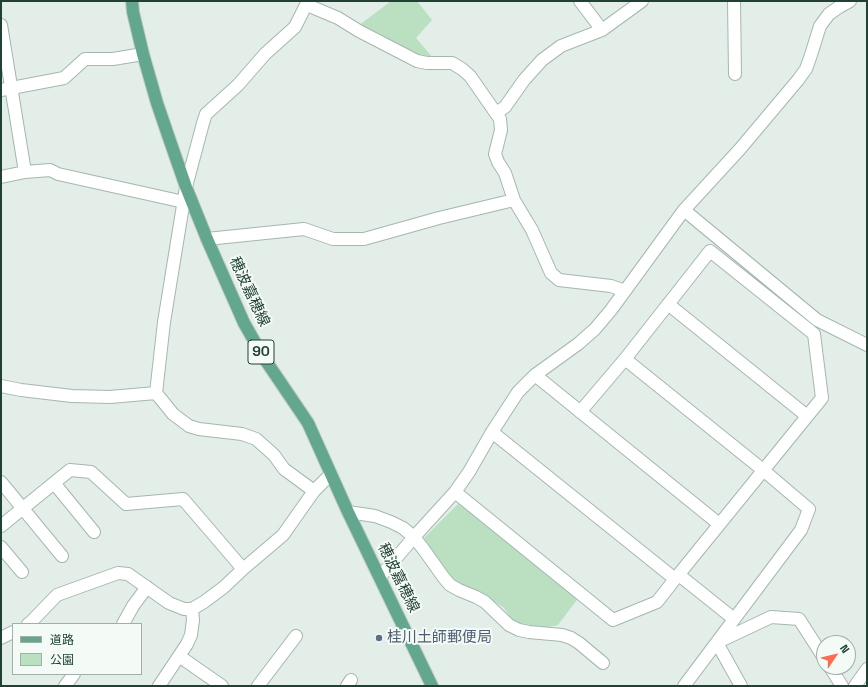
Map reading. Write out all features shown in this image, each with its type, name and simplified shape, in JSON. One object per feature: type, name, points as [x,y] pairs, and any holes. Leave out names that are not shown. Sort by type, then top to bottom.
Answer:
[{"type":"main road","name":"穂波嘉穂線","points":[[132,1],[133,12],[143,54],[157,103],[186,187],[207,240],[244,323],[264,358],[308,424],[348,512],[432,686]]},
{"type":"street","points":[[580,1],[602,30]]},
{"type":"street","points":[[496,113],[505,107],[524,80],[542,60],[561,46],[602,30],[642,1]]},
{"type":"street","points":[[734,1],[735,74]]},
{"type":"street","points":[[380,577],[414,536],[455,492],[518,392],[535,375],[578,344],[595,329],[611,310],[684,210],[740,148],[798,80],[806,69],[820,26],[829,14],[850,1]]},
{"type":"street","points":[[314,491],[284,469],[274,455],[256,439],[242,434],[199,429],[189,426],[173,414],[156,393],[164,322],[186,187],[206,114],[238,85],[264,54],[295,27],[308,3],[417,61],[427,64],[452,63],[470,76],[500,120],[501,130],[495,154],[505,173],[514,200],[532,230],[551,273],[559,280],[611,286],[625,291]]},
{"type":"street","points":[[1,25],[6,89],[25,172]]},
{"type":"street","points":[[6,89],[64,78],[85,59],[113,59],[143,54]]},
{"type":"street","points":[[1,177],[25,172],[50,170],[58,174],[184,202]]},
{"type":"street","points":[[207,240],[304,229],[333,239],[364,239],[439,218],[514,200]]},
{"type":"street","points":[[684,210],[818,320],[867,345]]},
{"type":"street","points":[[455,492],[613,620],[657,602],[822,398],[814,334],[710,251],[580,412]]},
{"type":"street","points":[[668,304],[807,416]]},
{"type":"street","points":[[624,359],[763,470],[809,509],[801,530],[734,619],[688,684]]},
{"type":"street","points":[[535,375],[719,524]]},
{"type":"street","points":[[1,386],[72,396],[110,397],[156,393]]},
{"type":"street","points":[[492,432],[677,577],[734,619]]},
{"type":"street","points":[[1,526],[70,470],[91,472],[126,504],[183,499],[243,569]]},
{"type":"street","points":[[30,623],[57,595],[118,573],[128,574],[169,603],[184,609],[192,609],[224,587],[283,535],[314,491],[331,474]]},
{"type":"street","points":[[1,482],[62,556]]},
{"type":"street","points":[[54,482],[94,532]]},
{"type":"street","points":[[348,512],[375,516],[403,528],[414,536],[450,585],[484,602],[509,624],[519,630],[562,635],[571,638],[603,663]]},
{"type":"street","points":[[1,547],[22,572]]},
{"type":"street","points":[[124,623],[146,587]]},
{"type":"street","points":[[159,686],[187,644],[191,635],[193,620],[192,609]]},
{"type":"street","points":[[717,643],[771,617],[799,619],[816,646]]},
{"type":"street","points":[[1,638],[12,632]]},
{"type":"street","points":[[258,686],[296,636]]},
{"type":"street","points":[[717,643],[741,686]]},
{"type":"street","points":[[179,656],[222,686]]},
{"type":"street","points":[[855,686],[867,669]]},
{"type":"street","points":[[65,686],[73,675]]},
{"type":"street","points":[[835,675],[842,686]]},
{"type":"green space","points":[[391,1],[417,1],[432,20],[416,38],[433,58],[425,58],[358,26]]},
{"type":"green space","points":[[460,502],[579,597],[558,625],[539,629],[514,623],[504,608],[477,590],[455,582],[423,539]]},
{"type":"place","name":"桂川土師郵便局","points":[[379,638]]}]
